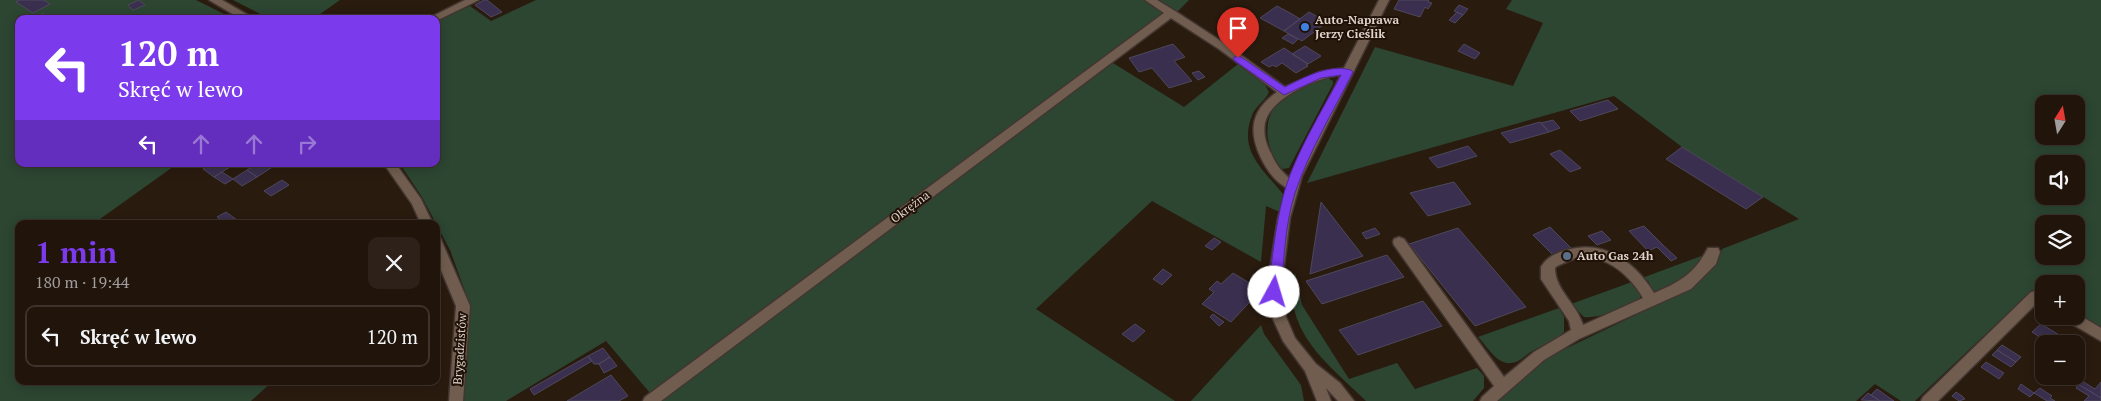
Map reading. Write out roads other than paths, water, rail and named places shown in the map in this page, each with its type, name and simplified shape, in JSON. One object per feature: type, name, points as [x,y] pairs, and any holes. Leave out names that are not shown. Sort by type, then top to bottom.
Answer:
[{"type":"street","points":[[214,0],[242,15]]},
{"type":"street","points":[[440,15],[474,0]]},
{"type":"street","points":[[1150,0],[1284,92]]},
{"type":"street","points":[[1347,401],[1335,387],[1311,368],[1298,353],[1285,332],[1275,301],[1275,282],[1284,218],[1292,185],[1301,163],[1384,0]]},
{"type":"street","name":"Okrężna","points":[[650,401],[1171,13]]},
{"type":"street","points":[[1292,185],[1284,181],[1274,170],[1262,150],[1258,137],[1258,126],[1264,110],[1268,103],[1284,92],[1318,76],[1339,71],[1348,72]]},
{"type":"street","points":[[392,167],[417,202],[425,220]]},
{"type":"street","points":[[1399,242],[1503,387]]},
{"type":"street","points":[[1579,333],[1575,319],[1548,279],[1548,267],[1553,261],[1578,250],[1591,250],[1607,255],[1637,280],[1651,300]]},
{"type":"street","name":"Brygadzistów","points":[[440,251],[463,306],[456,401]]},
{"type":"street","points":[[1487,401],[1539,356],[1579,333],[1686,285],[1710,260],[1713,252]]},
{"type":"street","points":[[1928,401],[2035,297]]},
{"type":"street","points":[[2085,325],[2101,335]]},
{"type":"street","points":[[1311,368],[1324,401]]},
{"type":"place","name":"Auto-Naprawa Jerzy Cieślik","points":[[1305,27]]},
{"type":"place","name":"Auto Gas 24h","points":[[1567,256]]}]
